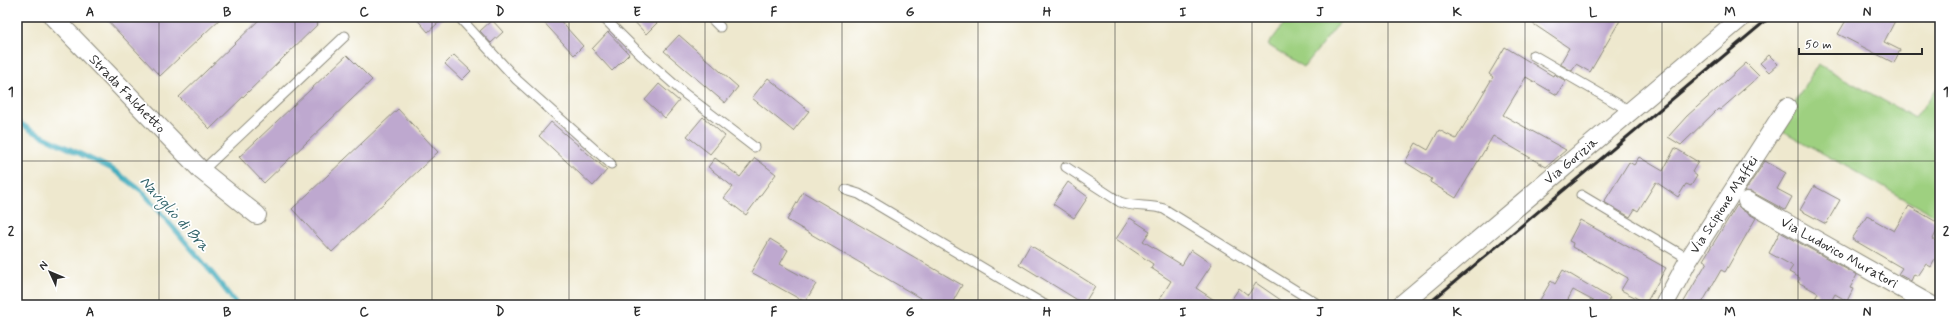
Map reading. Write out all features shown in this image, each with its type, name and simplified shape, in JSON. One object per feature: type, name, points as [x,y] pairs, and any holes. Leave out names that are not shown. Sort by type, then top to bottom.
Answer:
[{"type":"street","name":"Strada Falchetto","points":[[52,17],[202,171],[256,215]]},
{"type":"street","name":"Via Gorizia","points":[[1401,305],[1742,17]]},
{"type":"street","name":"Via Scipione Maffei","points":[[1664,305],[1689,259],[1787,106]]},
{"type":"street","name":"Via Ludovico Muratori","points":[[1747,201],[1931,305]]},
{"type":"lane","points":[[459,17],[517,80],[611,164]]},
{"type":"lane","points":[[603,17],[642,56],[685,94],[754,147]]},
{"type":"lane","points":[[710,17],[720,27]]},
{"type":"lane","points":[[202,171],[345,36]]},
{"type":"lane","points":[[1533,55],[1630,111]]},
{"type":"lane","points":[[1066,167],[1120,202],[1130,206],[1154,206],[1164,209],[1319,305]]},
{"type":"lane","points":[[846,190],[859,194],[1045,305]]},
{"type":"lane","points":[[1581,195],[1689,259]]},
{"type":"green space","points":[[1289,17],[1344,17],[1304,67],[1268,45]]},
{"type":"green space","points":[[1818,64],[1915,118],[1940,84],[1940,211],[1937,217],[1779,129]]},
{"type":"building","points":[[104,17],[222,17],[160,76]]},
{"type":"building","points":[[262,17],[312,17],[318,24],[210,129],[179,97]]},
{"type":"building","points":[[415,17],[445,17],[428,32]]},
{"type":"building","points":[[539,17],[557,17],[583,46],[574,55]]},
{"type":"building","points":[[630,17],[663,17],[646,34]]},
{"type":"building","points":[[1523,17],[1622,17],[1590,72],[1576,64],[1572,71],[1560,64],[1569,48]]},
{"type":"building","points":[[1848,17],[1897,17],[1884,42],[1900,50],[1894,63],[1838,34]]},
{"type":"building","points":[[492,20],[503,32],[491,43],[480,31]]},
{"type":"building","points":[[608,32],[629,54],[612,71],[592,49]]},
{"type":"building","points":[[679,35],[738,87],[725,103],[664,51]]},
{"type":"building","points":[[1505,47],[1553,76],[1554,74],[1566,81],[1557,95],[1526,77],[1503,115],[1566,150],[1546,167],[1493,136],[1456,198],[1430,182],[1432,179],[1405,162],[1416,143],[1428,150],[1439,130],[1456,139],[1493,77],[1489,74]]},
{"type":"building","points":[[347,55],[372,80],[264,183],[239,157]]},
{"type":"building","points":[[454,55],[471,71],[462,80],[445,64]]},
{"type":"building","points":[[1769,55],[1778,64],[1769,72],[1760,63]]},
{"type":"building","points":[[1746,63],[1759,76],[1720,110],[1718,109],[1681,145],[1668,137],[1687,116]]},
{"type":"building","points":[[768,78],[809,111],[793,131],[752,98]]},
{"type":"building","points":[[659,84],[679,101],[665,118],[645,100]]},
{"type":"building","points":[[398,109],[438,152],[332,252],[292,209]]},
{"type":"building","points":[[703,117],[725,136],[710,154],[687,136]]},
{"type":"building","points":[[551,122],[607,170],[593,186],[539,136]]},
{"type":"building","points":[[1675,148],[1698,162],[1692,172],[1697,176],[1691,186],[1686,184],[1678,197],[1656,182],[1638,211],[1635,209],[1630,217],[1604,202],[1629,162],[1634,165],[1639,157],[1663,171]]},
{"type":"building","points":[[715,158],[740,177],[755,158],[776,174],[746,215],[724,198],[733,187],[708,167]]},
{"type":"building","points":[[1765,161],[1786,173],[1777,189],[1792,197],[1785,210],[1752,192],[1745,191]]},
{"type":"building","points":[[1068,182],[1088,197],[1074,218],[1053,204]]},
{"type":"building","points":[[1814,186],[1840,200],[1826,224],[1800,210]]},
{"type":"building","points":[[803,192],[962,285],[951,305],[932,305],[787,220]]},
{"type":"building","points":[[1737,205],[1742,210],[1756,218],[1725,272],[1721,270],[1701,305],[1682,305],[1707,262],[1703,260]]},
{"type":"building","points":[[1909,206],[1940,224],[1933,239],[1940,243],[1940,250],[1931,267],[1926,264],[1918,276],[1914,274],[1911,281],[1898,274],[1902,268],[1852,239],[1867,216],[1894,231]]},
{"type":"building","points":[[1130,218],[1150,231],[1143,241],[1182,265],[1191,250],[1212,264],[1196,288],[1222,305],[1156,305],[1171,281],[1151,268],[1153,264],[1116,239]]},
{"type":"building","points":[[1580,220],[1666,268],[1646,303],[1621,290],[1628,278],[1572,247],[1573,243],[1569,241]]},
{"type":"building","points":[[1780,232],[1857,275],[1850,288],[1853,289],[1847,301],[1835,294],[1829,305],[1812,305],[1818,293],[1798,282],[1800,278],[1789,272],[1793,266],[1769,253]]},
{"type":"building","points":[[770,239],[788,250],[780,264],[816,284],[805,302],[751,272]]},
{"type":"building","points":[[1030,245],[1095,286],[1084,304],[1019,264]]},
{"type":"building","points":[[1563,270],[1610,298],[1606,305],[1601,305],[1573,290],[1565,305],[1537,305],[1551,281],[1555,284]]},
{"type":"building","points":[[1256,283],[1288,305],[1228,305],[1239,288],[1248,295]]},
{"type":"waterway","name":"Naviglio di Bra","points":[[17,121],[32,131],[112,169],[142,191],[212,273],[237,305]]},
{"type":"railway","points":[[1427,305],[1770,17]]}]
